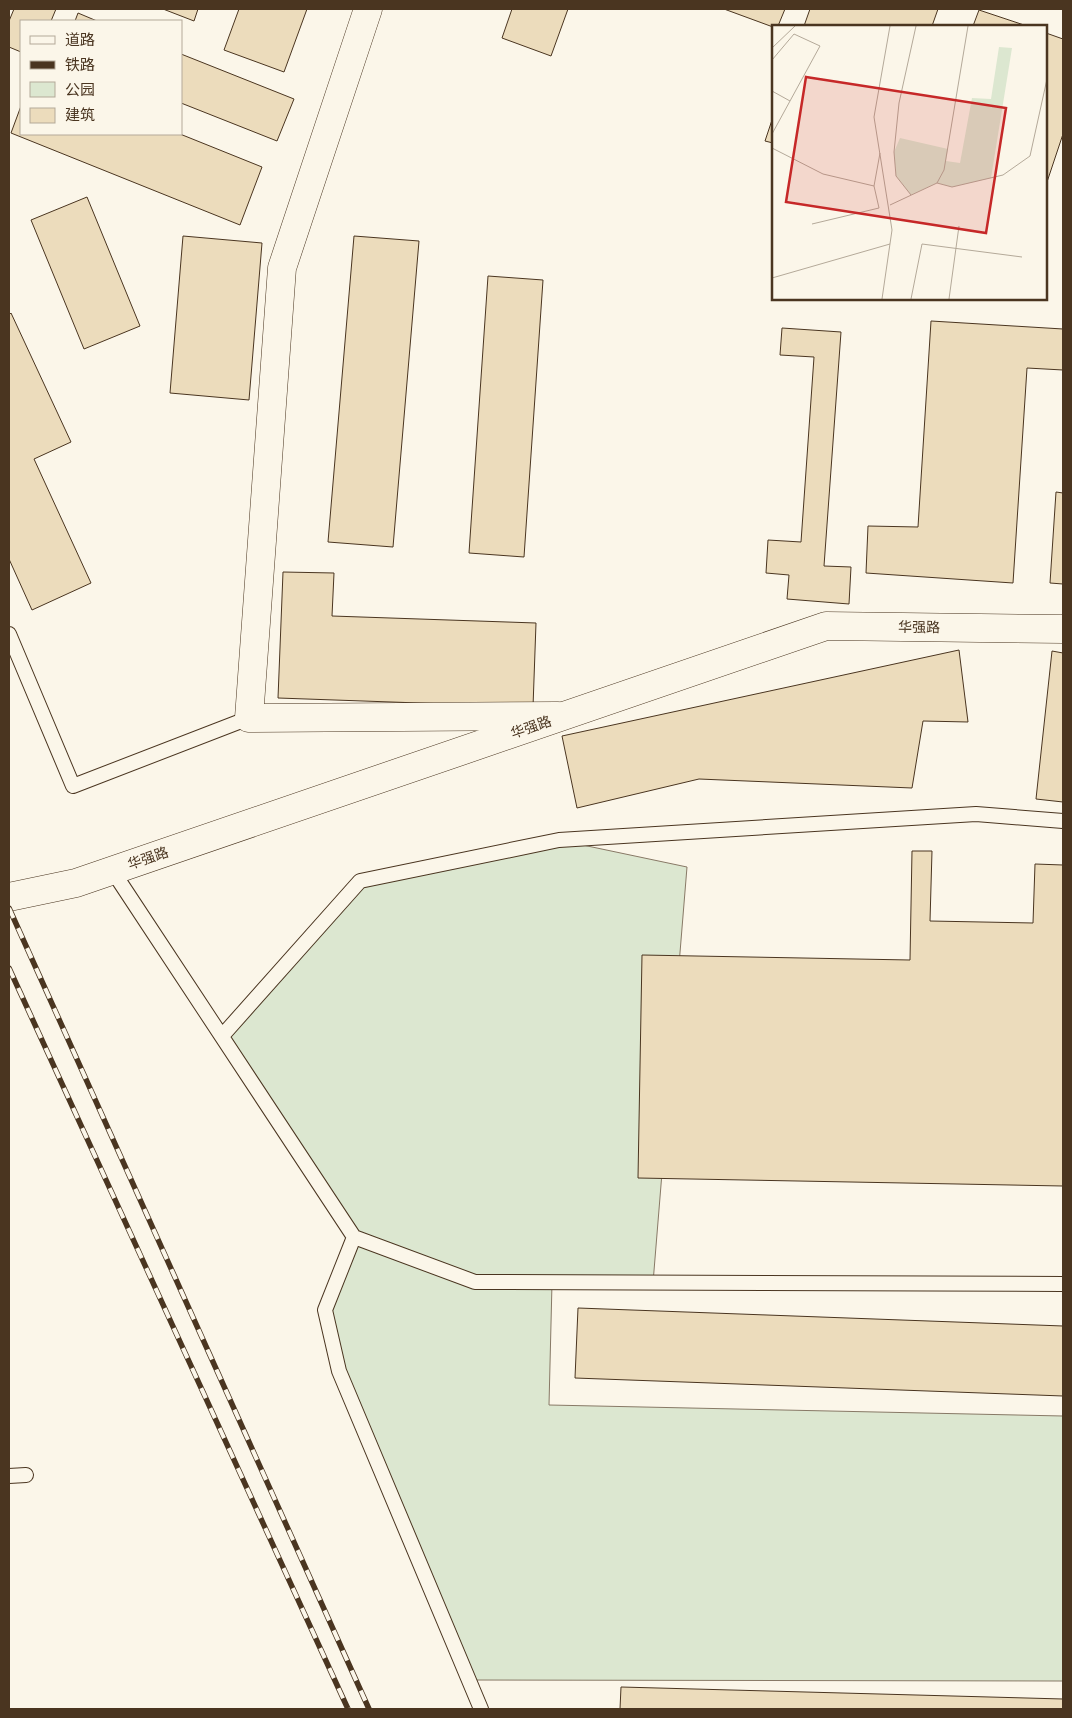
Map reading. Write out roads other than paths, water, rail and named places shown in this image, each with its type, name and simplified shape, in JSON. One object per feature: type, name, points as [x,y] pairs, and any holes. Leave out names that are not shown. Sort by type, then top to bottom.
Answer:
[{"type":"street","points":[[368,9],[282,268],[249,718],[562,716]]},
{"type":"street","name":"华强路","points":[[9,897],[76,883],[826,626],[1063,629]]},
{"type":"lane","points":[[9,634],[73,786],[249,718]]},
{"type":"lane","points":[[222,1036],[360,881],[559,840],[976,814],[1063,821]]},
{"type":"lane","points":[[112,870],[354,1237],[475,1282],[1063,1284]]},
{"type":"lane","points":[[354,1237],[325,1310],[338,1371],[481,1709]]},
{"type":"lane","points":[[9,1476],[26,1475]]},
{"type":"railway","points":[[9,908],[369,1709]]},
{"type":"railway","points":[[9,968],[348,1709]]}]
